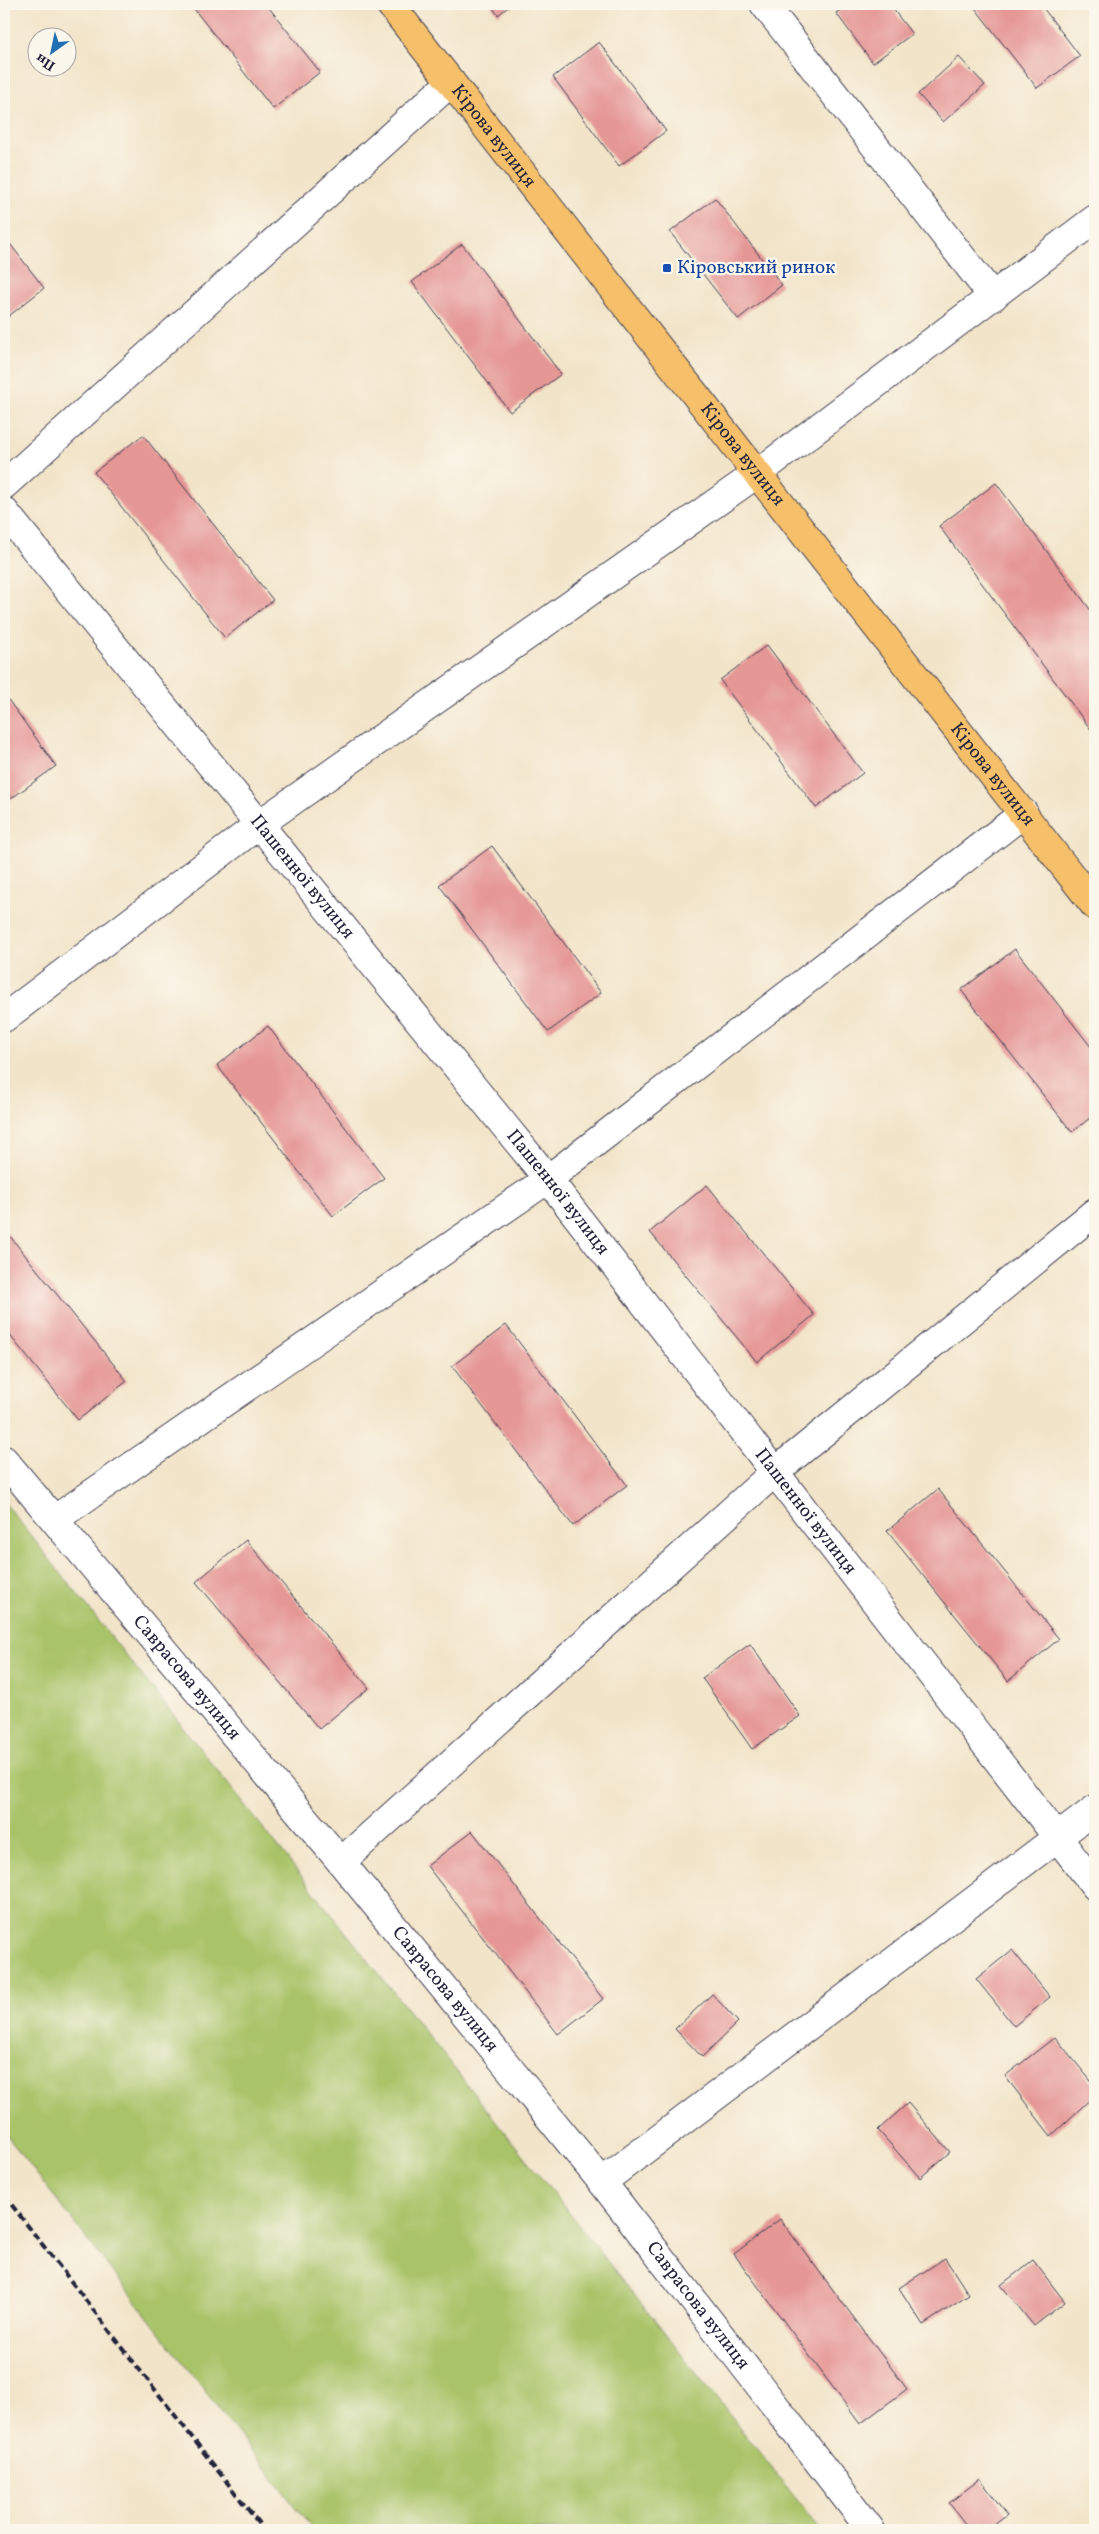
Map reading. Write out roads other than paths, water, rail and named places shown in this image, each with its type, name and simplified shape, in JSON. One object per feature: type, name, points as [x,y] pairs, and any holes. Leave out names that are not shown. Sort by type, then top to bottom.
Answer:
[{"type":"main road","name":"Кірова вулиця","points":[[390,4],[1095,906]]},
{"type":"street","points":[[764,4],[993,297]]},
{"type":"street","points":[[4,485],[451,82]]},
{"type":"street","points":[[4,1018],[261,823],[758,473],[1095,219]]},
{"type":"street","name":"Пашенної вулиця","points":[[4,511],[261,823],[548,1179],[1095,1886]]},
{"type":"street","points":[[55,1519],[548,1179],[1024,813]]},
{"type":"street","points":[[341,1862],[776,1472],[1095,1212]]},
{"type":"street","name":"Саврасова вулиця","points":[[4,1460],[341,1862],[602,2182],[871,2530]]},
{"type":"street","points":[[602,2182],[1095,1809]]},
{"type":"railway","points":[[4,2195],[264,2530]]},
{"type":"place","name":"Кіровський ринок","points":[[667,268]]}]
